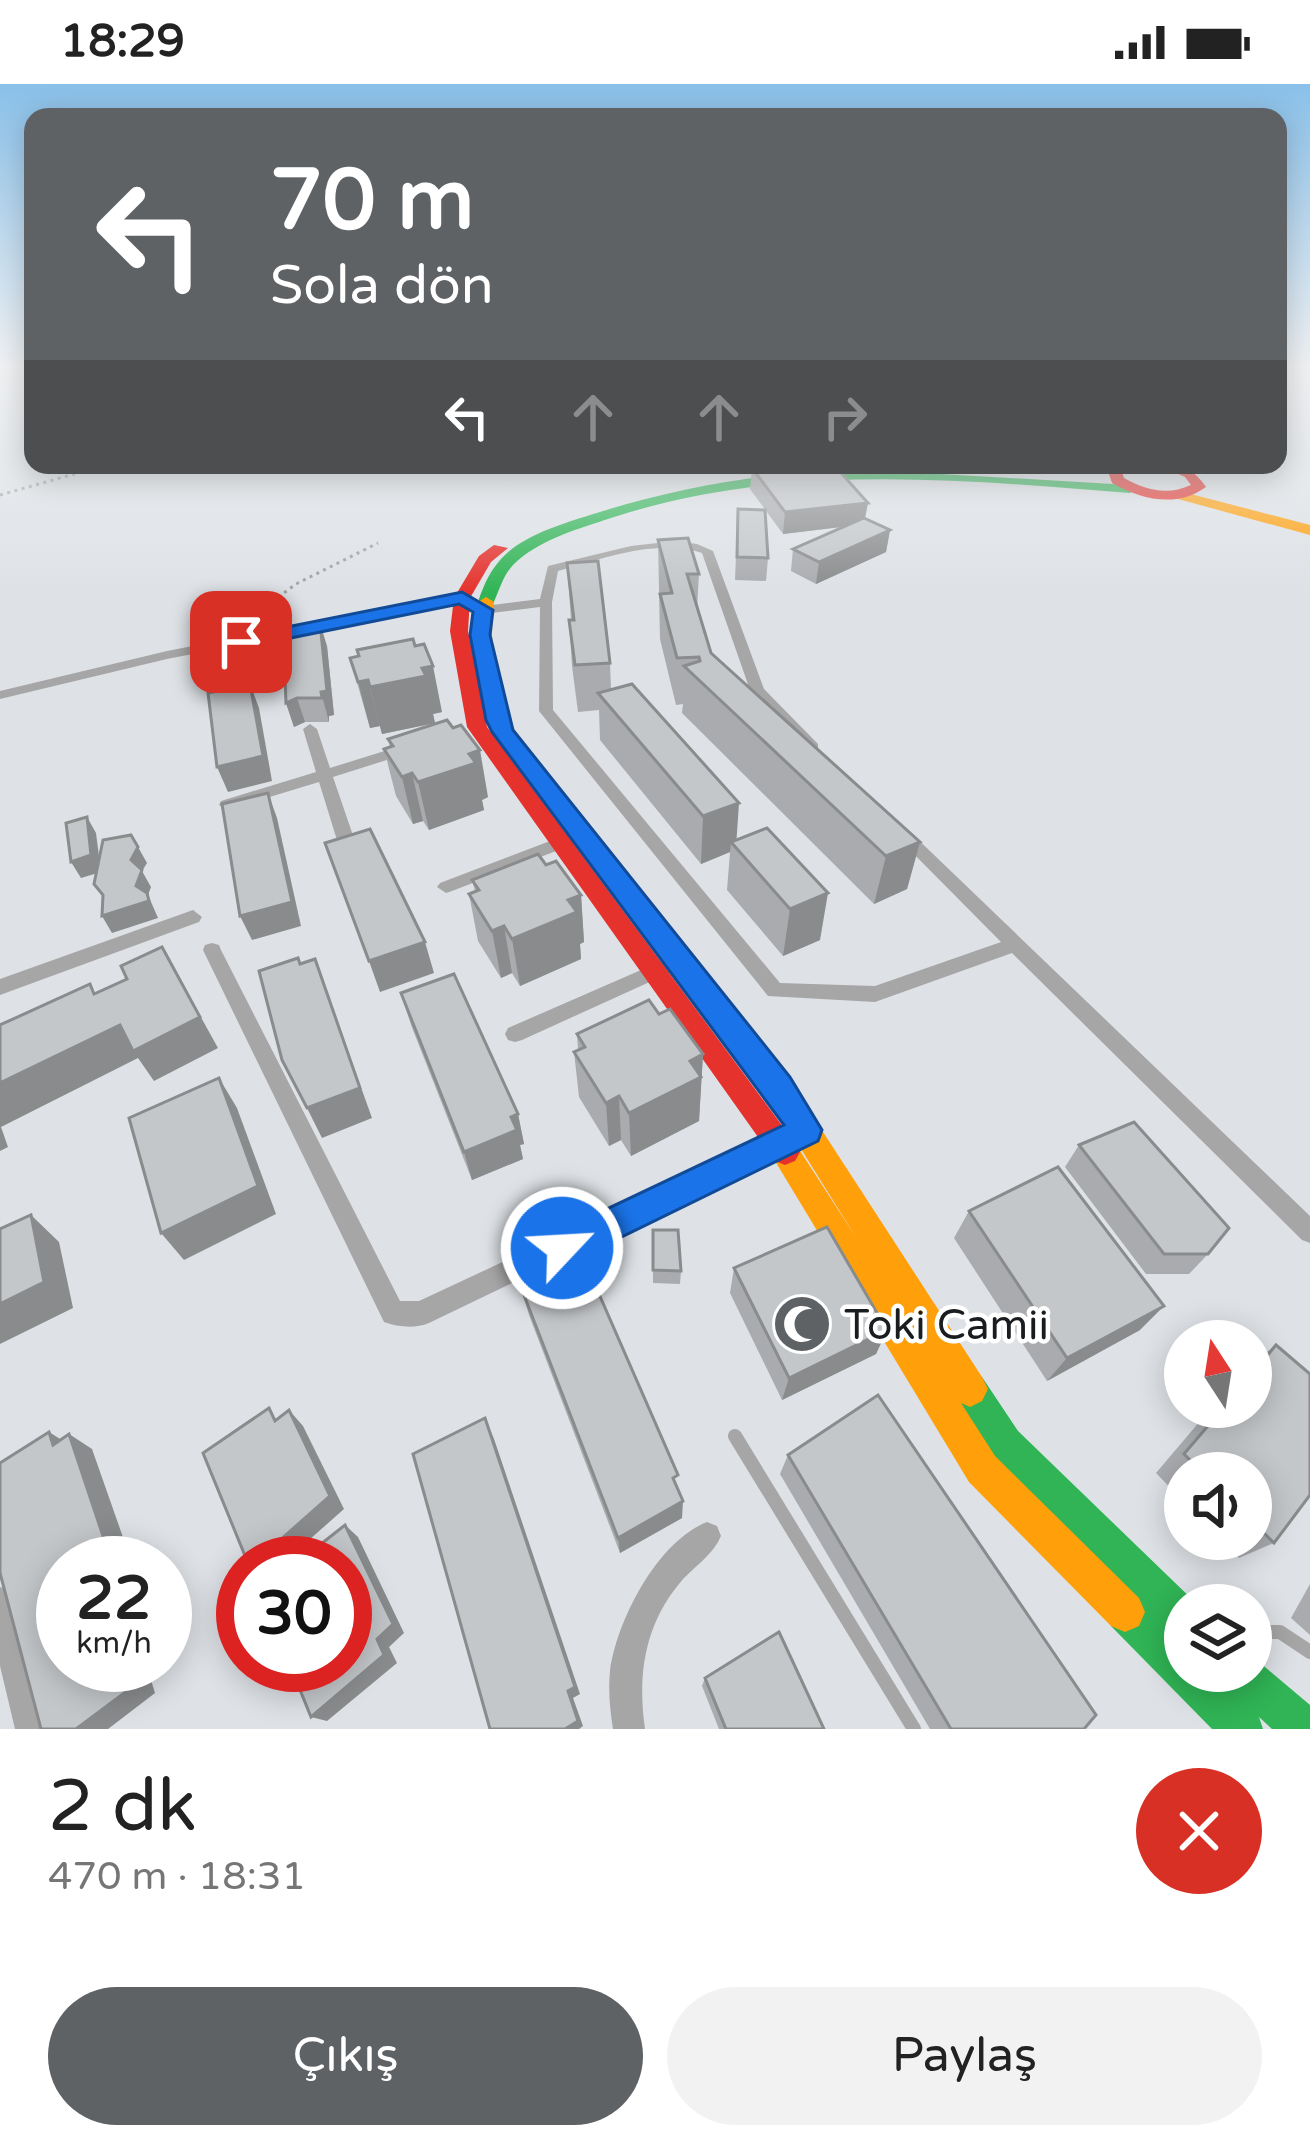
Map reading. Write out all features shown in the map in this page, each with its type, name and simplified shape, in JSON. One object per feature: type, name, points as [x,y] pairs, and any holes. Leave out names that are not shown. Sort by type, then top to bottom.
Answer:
[{"type":"street","points":[[473,604],[485,559],[540,525],[654,485],[711,474]]},
{"type":"street","points":[[765,474],[735,476],[639,501],[508,556],[459,631],[476,727],[573,839],[668,965],[806,1130],[1005,1444],[1164,1601]]},
{"type":"street","points":[[1069,474],[1123,475]]},
{"type":"street","points":[[1085,474],[1123,475],[1310,520]]},
{"type":"street","points":[[1177,474],[1191,489],[1310,530]]},
{"type":"street","points":[[830,764],[757,690],[707,551],[686,544],[595,557],[552,569],[546,602],[546,711],[775,991],[875,994],[1015,945]]},
{"type":"street","points":[[0,691],[241,642],[473,604],[546,602]]},
{"type":"street","points":[[310,729],[350,853]]},
{"type":"street","points":[[223,806],[433,741]]},
{"type":"street","points":[[880,813],[1310,1232]]},
{"type":"street","points":[[446,887],[573,839]]},
{"type":"street","points":[[0,987],[193,917]]},
{"type":"street","points":[[212,950],[393,1312],[421,1314],[806,1130]]},
{"type":"street","points":[[515,1034],[668,965]]},
{"type":"street","points":[[668,965],[982,1469],[1241,1729]]},
{"type":"street","points":[[629,1729],[626,1670],[635,1630],[671,1568],[707,1536]]},
{"type":"street","points":[[0,1602],[31,1729]]},
{"type":"street","points":[[1262,1692],[1305,1729]]},
{"type":"lane","points":[[735,1436],[914,1729]]},
{"type":"lane","points":[[1272,1631],[1280,1631],[1310,1652]]},
{"type":"path","points":[[0,495],[74,474]]},
{"type":"path","points":[[241,642],[243,620],[296,584],[377,543]]},
{"type":"building","points":[[756,474],[842,474],[868,503],[785,512]]},
{"type":"building","points":[[738,509],[765,510],[768,558],[737,557]]},
{"type":"building","points":[[864,518],[890,530],[819,562],[793,549]]},
{"type":"building","points":[[688,538],[699,574],[687,574],[711,653],[920,842],[886,856],[684,666],[700,661],[699,657],[677,658],[660,594],[672,593],[658,540]]},
{"type":"building","points":[[598,561],[610,663],[575,665],[567,563]]},
{"type":"building","points":[[320,623],[327,691],[321,692],[322,698],[286,703],[283,628]]},
{"type":"building","points":[[413,639],[415,646],[424,644],[433,666],[422,668],[426,676],[370,687],[368,680],[358,682],[350,658],[359,656],[357,650]]},
{"type":"building","points":[[250,684],[263,756],[217,767],[208,693]]},
{"type":"building","points":[[632,684],[739,803],[703,816],[598,693]]},
{"type":"building","points":[[447,720],[453,728],[461,725],[480,750],[469,754],[476,763],[418,782],[412,773],[402,777],[384,749],[393,746],[388,739]]},
{"type":"building","points":[[268,793],[292,902],[240,916],[222,804]]},
{"type":"building","points":[[87,817],[91,855],[71,862],[66,823]]},
{"type":"building","points":[[767,828],[828,893],[790,909],[731,842]]},
{"type":"building","points":[[370,829],[425,942],[369,961],[325,843]]},
{"type":"building","points":[[131,835],[138,847],[131,860],[142,870],[136,886],[147,893],[149,901],[102,916],[103,895],[94,884],[103,840]]},
{"type":"building","points":[[538,854],[546,865],[556,861],[581,895],[568,900],[577,912],[512,939],[504,926],[492,931],[469,894],[479,890],[472,880]]},
{"type":"building","points":[[162,947],[200,1017],[133,1051],[120,1025],[0,1083],[0,1025],[90,984],[94,994],[127,979],[121,966]]},
{"type":"building","points":[[298,958],[300,964],[315,959],[360,1088],[307,1108],[282,1060],[259,971]]},
{"type":"building","points":[[454,974],[518,1114],[511,1117],[517,1130],[464,1152],[401,993]]},
{"type":"building","points":[[649,1000],[659,1014],[670,1009],[703,1054],[690,1061],[701,1077],[629,1113],[619,1096],[606,1103],[574,1052],[585,1047],[577,1034]]},
{"type":"building","points":[[219,1078],[258,1186],[161,1233],[129,1118]]},
{"type":"building","points":[[1134,1122],[1229,1228],[1208,1254],[1164,1254],[1079,1145]]},
{"type":"building","points":[[1058,1167],[1164,1306],[1067,1358],[969,1211]]},
{"type":"building","points":[[31,1215],[44,1282],[0,1304],[0,1229]]},
{"type":"building","name":"Toki Camii","points":[[827,1227],[887,1330],[789,1378],[734,1268]]},
{"type":"building","points":[[653,1230],[678,1230],[681,1271],[653,1270]]},
{"type":"building","points":[[585,1262],[678,1475],[673,1478],[683,1501],[618,1538],[522,1290]]},
{"type":"building","points":[[1276,1345],[1310,1374],[1310,1495],[1274,1543],[1272,1452],[1186,1452],[1206,1428],[1272,1428],[1272,1350]]},
{"type":"building","points":[[878,1395],[1096,1715],[1084,1729],[951,1729],[788,1455]]},
{"type":"building","points":[[269,1408],[275,1421],[289,1410],[330,1496],[285,1536],[237,1536],[203,1453]]},
{"type":"building","points":[[485,1418],[575,1687],[568,1691],[578,1721],[565,1729],[490,1729],[413,1454]]},
{"type":"building","points":[[49,1432],[53,1445],[69,1434],[103,1536],[36,1536],[36,1692],[126,1692],[76,1729],[41,1729],[0,1573],[0,1463]]},
{"type":"building","points":[[345,1525],[350,1536],[331,1536]]},
{"type":"building","points":[[372,1581],[393,1624],[377,1639],[384,1655],[372,1665]]},
{"type":"building","points":[[779,1632],[824,1729],[726,1729],[705,1678]]},
{"type":"building","points":[[301,1692],[340,1692],[311,1717]]},
{"type":"traffic: fast","points":[[486,602],[492,584],[511,558],[537,541],[586,521],[722,484],[833,474]]},
{"type":"traffic: fast","points":[[922,474],[1130,489]]},
{"type":"traffic: fast","points":[[970,1389],[1005,1444],[1164,1600]]},
{"type":"traffic: fast","points":[[1125,1612],[1242,1729]]},
{"type":"traffic: fast","points":[[1262,1692],[1305,1729]]},
{"type":"traffic: slow","points":[[1183,496],[1310,530]]},
{"type":"traffic: slow","points":[[486,602],[485,669],[504,732],[778,1087],[970,1389]]},
{"type":"traffic: slow","points":[[785,1152],[982,1469],[1125,1612]]},
{"type":"traffic: jam","points":[[1116,474],[1117,480],[1137,490],[1168,496],[1199,487],[1190,474]]},
{"type":"traffic: jam","points":[[500,548],[485,559],[462,598],[459,631],[477,727],[785,1152]]},
{"type":"place","name":"Toki Camii","points":[[802,1324]]},
{"type":"route","points":[[241,642],[462,598],[483,610],[480,635],[497,720],[504,732],[778,1087],[806,1130],[562,1248]]}]
